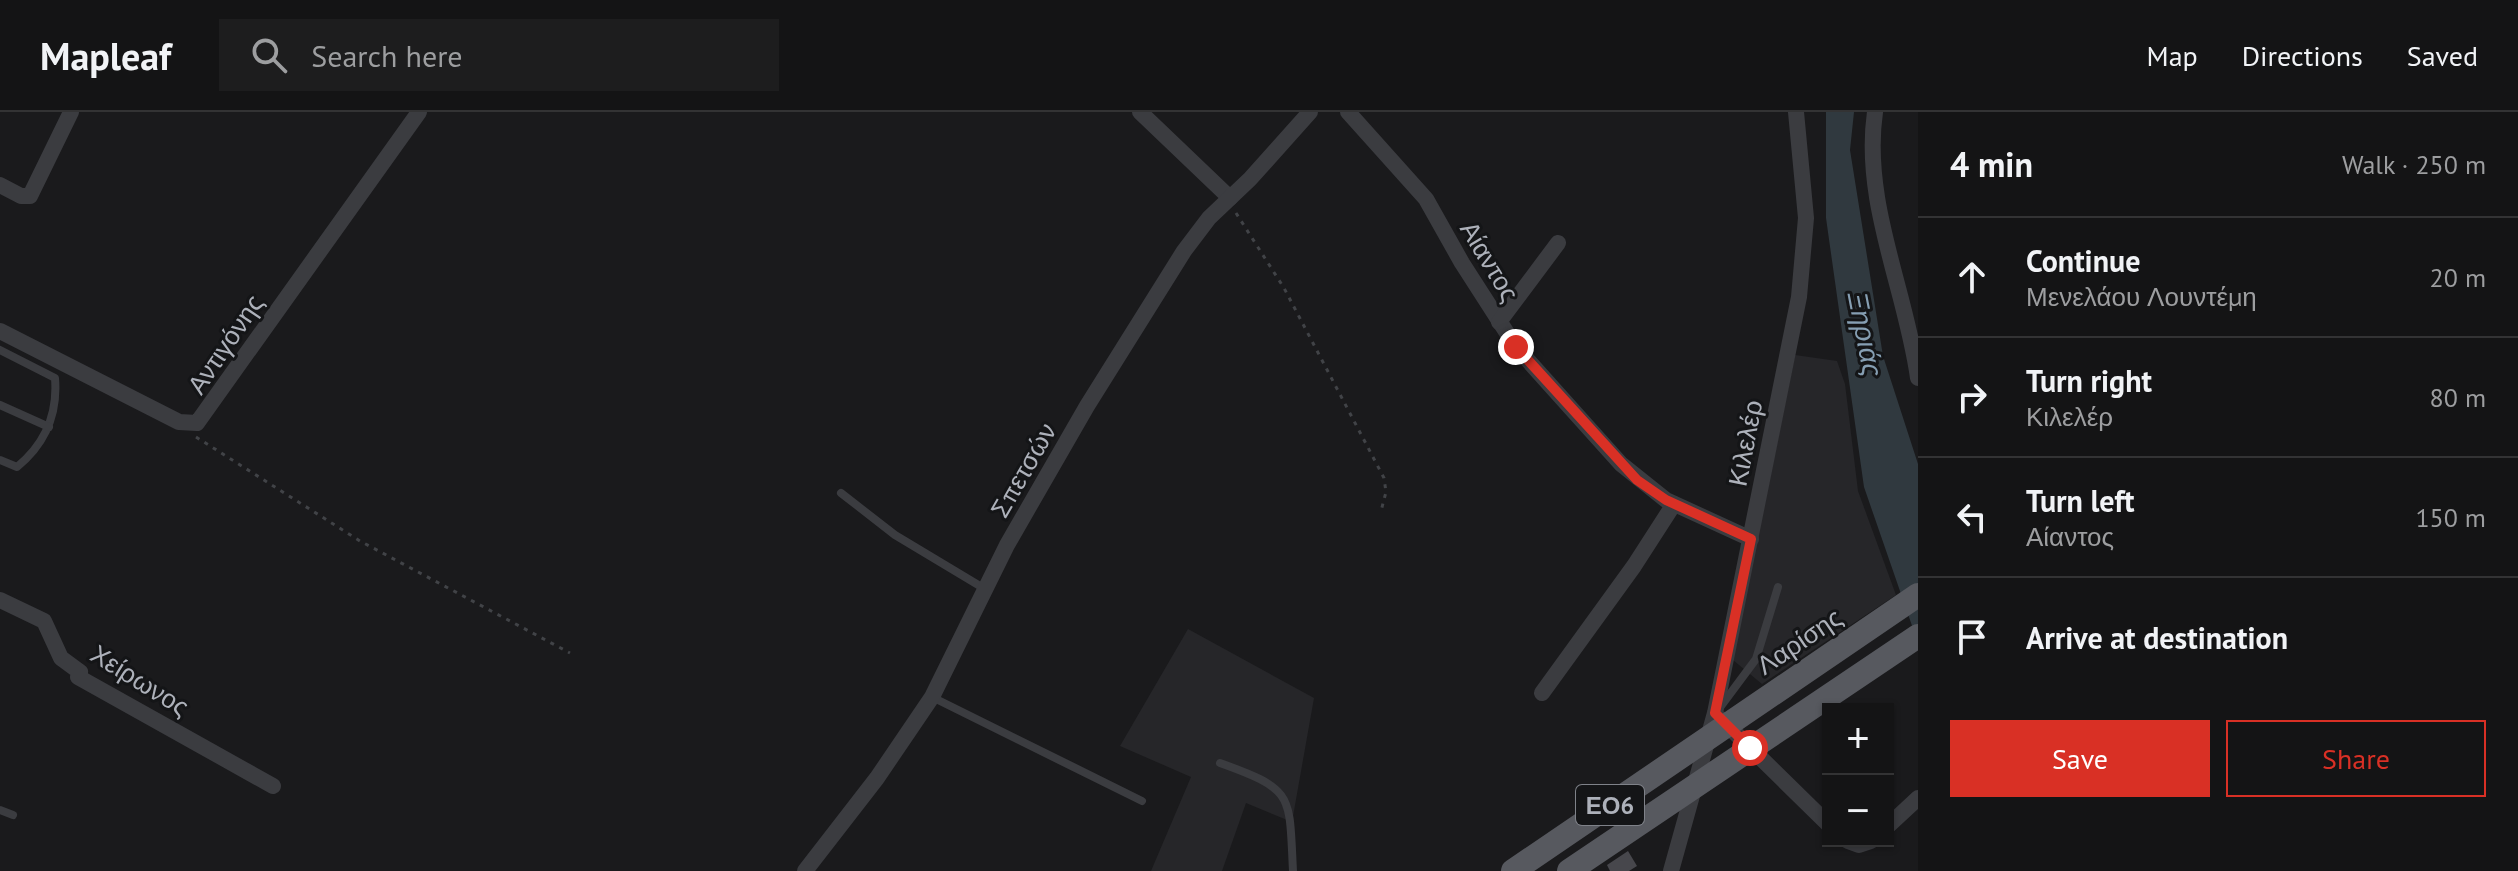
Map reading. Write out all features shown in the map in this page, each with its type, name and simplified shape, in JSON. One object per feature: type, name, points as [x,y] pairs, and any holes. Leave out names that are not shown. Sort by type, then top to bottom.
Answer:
[{"type":"main road","name":"Λαρίσης","points":[[1513,871],[1707,739],[1721,719],[1918,595]]},
{"type":"main road","name":"ΕΟ6","points":[[1569,871],[1908,642]]},
{"type":"street","points":[[0,185],[21,196],[30,196],[71,112]]},
{"type":"street","name":"Αντιγόνης","points":[[0,331],[179,422],[190,424],[201,420],[419,112]]},
{"type":"street","points":[[1140,112],[1229,199]]},
{"type":"street","name":"Σπετσών","points":[[805,871],[877,778],[932,697],[985,589],[1087,406],[1172,268],[1202,226],[1310,112]]},
{"type":"street","name":"Αίαντος","points":[[1348,112],[1426,199],[1516,347],[1621,464],[1646,487],[1674,504],[1751,539]]},
{"type":"street","name":"Κιλελέρ","points":[[1721,719],[1751,539],[1803,269],[1806,204],[1796,112]]},
{"type":"street","points":[[1875,112],[1872,142],[1877,194],[1918,378]]},
{"type":"street","points":[[1499,322],[1558,243]]},
{"type":"street","points":[[1542,693],[1634,566],[1674,504]]},
{"type":"street","name":"Χείρωνος","points":[[0,600],[44,621],[61,658],[80,672],[78,677],[273,786]]},
{"type":"street","points":[[1721,719],[1822,818]]},
{"type":"street","points":[[1671,871],[1707,739]]},
{"type":"street","points":[[1894,820],[1918,798]]},
{"type":"lane","points":[[0,350],[55,378],[56,403],[49,427],[36,449],[17,467],[0,460]]},
{"type":"lane","points":[[0,405],[49,427]]},
{"type":"lane","points":[[841,493],[895,535],[985,589]]},
{"type":"lane","points":[[1721,719],[1756,659],[1778,587]]},
{"type":"lane","points":[[932,697],[1142,801]]},
{"type":"lane","points":[[1220,763],[1264,779],[1280,790],[1290,817],[1293,871]]},
{"type":"lane","points":[[0,810],[13,815]]},
{"type":"path","points":[[1229,199],[1291,299],[1378,467],[1386,492],[1381,511]]},
{"type":"path","points":[[190,424],[201,442],[313,513],[570,653]]},
{"type":"shaded area","points":[[1795,355],[1837,361],[1845,384],[1858,491],[1896,595],[1762,684],[1733,660]]},
{"type":"shaded area","points":[[1188,629],[1314,698],[1292,822],[1246,803],[1222,871],[1151,871],[1191,777],[1120,746]]},
{"type":"water","name":"Ξηριάς","points":[[1826,112],[1854,112],[1850,150],[1883,356],[1918,464],[1918,643],[1864,487],[1826,218]]},
{"type":"building","points":[[1628,851],[1637,866],[1629,871],[1610,871],[1607,865]]},
{"type":"route","points":[[1516,347],[1637,480],[1666,500],[1751,539],[1715,713],[1750,748]]}]
